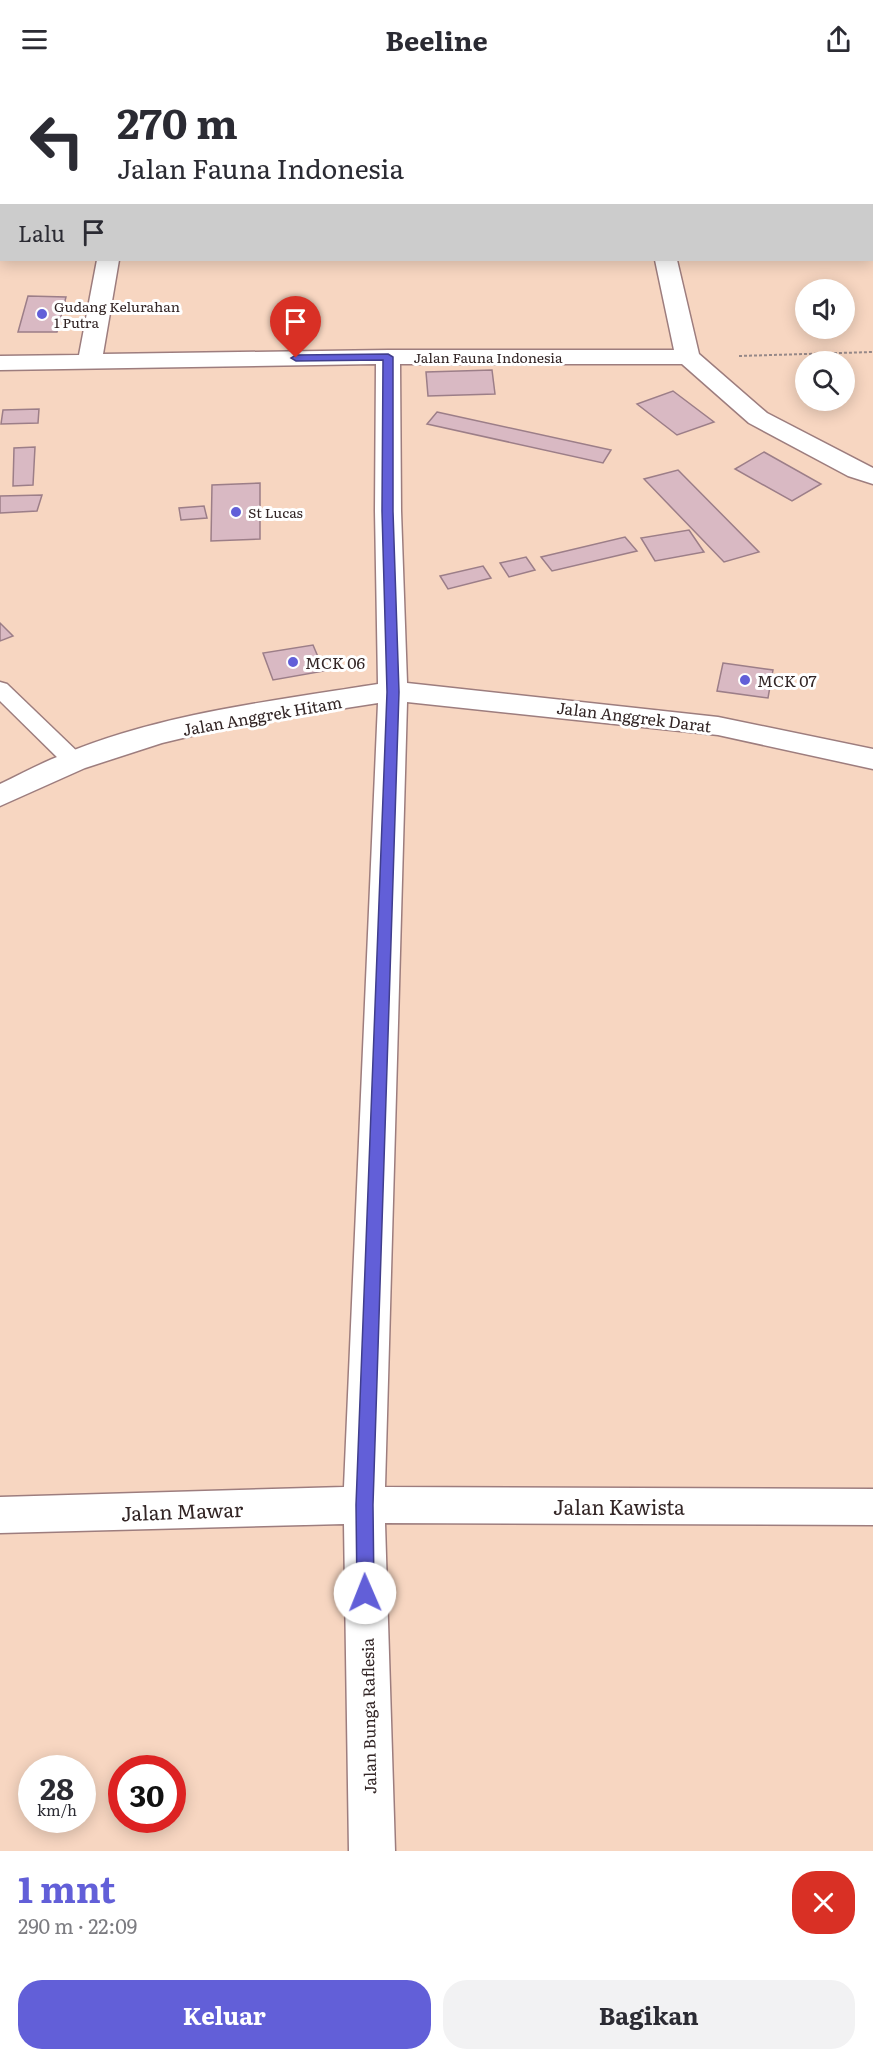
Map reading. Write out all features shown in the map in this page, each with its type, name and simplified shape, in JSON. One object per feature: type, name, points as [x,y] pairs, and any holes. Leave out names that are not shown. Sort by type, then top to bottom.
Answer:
[{"type":"street","points":[[90,361],[108,261]]},
{"type":"street","points":[[666,261],[688,357],[758,418],[857,471],[873,476]]},
{"type":"street","name":"Jalan Fauna Indonesia","points":[[0,363],[388,357],[688,357]]},
{"type":"street","name":"Jalan Bunga Raflesia","points":[[372,1851],[364,1505],[393,692],[387,511],[388,357]]},
{"type":"street","name":"Jalan Anggrek Darat","points":[[393,692],[571,708],[718,726],[873,759]]},
{"type":"street","name":"Jalan Anggrek Hitam","points":[[0,796],[74,761],[155,735],[237,716],[393,692]]},
{"type":"street","name":"Jalan Kawista","points":[[364,1505],[873,1507]]},
{"type":"street","name":"Jalan Mawar","points":[[0,1515],[364,1505]]},
{"type":"lane","points":[[0,689],[74,761]]},
{"type":"path","points":[[688,357],[873,352]]},
{"type":"shaded area","points":[[0,261],[873,261],[873,1851],[0,1851]]},
{"type":"building","name":"Gudang Kelurahan 1 Putra","points":[[28,296],[66,297],[57,332],[18,332]]},
{"type":"building","points":[[492,370],[495,394],[428,396],[426,372]]},
{"type":"building","points":[[673,391],[714,422],[677,435],[637,404]]},
{"type":"building","points":[[39,409],[38,423],[1,424],[3,410]]},
{"type":"building","points":[[437,412],[611,450],[603,463],[427,424]]},
{"type":"building","points":[[35,447],[33,485],[13,486],[14,448]]},
{"type":"building","points":[[764,452],[821,484],[792,501],[735,469]]},
{"type":"building","points":[[678,470],[759,552],[724,562],[644,479]]},
{"type":"building","name":"St Lucas","points":[[260,483],[260,539],[211,541],[212,485]]},
{"type":"building","points":[[42,495],[37,511],[0,513],[0,496]]},
{"type":"building","points":[[204,506],[207,518],[181,520],[179,508]]},
{"type":"building","points":[[689,530],[704,552],[655,561],[641,538]]},
{"type":"building","points":[[625,537],[637,551],[552,571],[541,557]]},
{"type":"building","points":[[526,557],[535,570],[509,577],[500,563]]},
{"type":"building","points":[[483,566],[491,578],[448,589],[440,576]]},
{"type":"building","points":[[0,623],[13,636],[0,641]]},
{"type":"building","name":"MCK 06","points":[[313,645],[324,671],[273,680],[263,653]]},
{"type":"building","name":"MCK 07","points":[[723,663],[773,670],[768,698],[717,691]]},
{"type":"place","name":"Gudang Kelurahan 1 Putra","points":[[42,314]]},
{"type":"place","name":"St Lucas","points":[[236,512]]},
{"type":"place","name":"MCK 06","points":[[293,662]]},
{"type":"place","name":"MCK 07","points":[[745,680]]},
{"type":"route","points":[[296,358],[388,357],[387,511],[393,692],[364,1505],[365,1593]]}]
